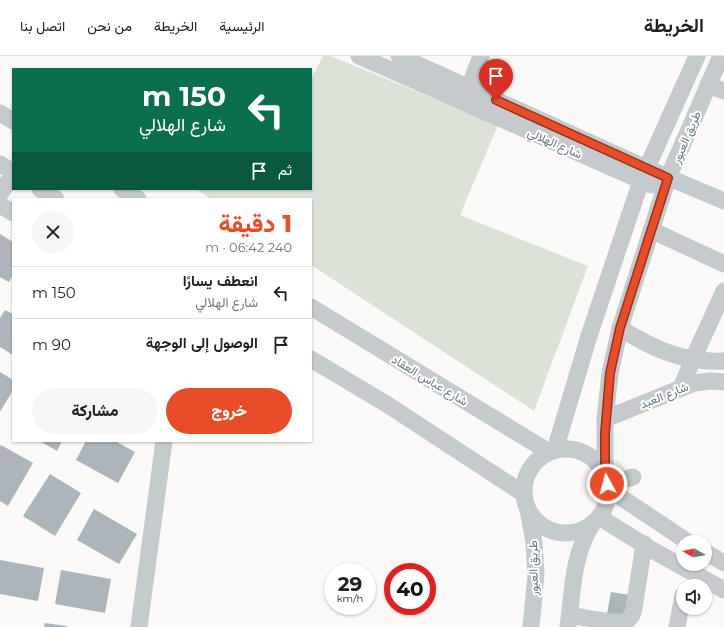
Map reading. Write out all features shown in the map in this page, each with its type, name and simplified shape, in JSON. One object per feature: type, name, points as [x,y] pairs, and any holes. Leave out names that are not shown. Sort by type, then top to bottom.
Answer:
[{"type":"street","name":"شارع الهلالي","points":[[359,56],[666,184],[724,200]]},
{"type":"street","name":"شارع الهلالي","points":[[399,56],[469,88],[644,175]]},
{"type":"street","points":[[469,88],[481,56]]},
{"type":"street","name":"طريق العبور","points":[[552,451],[589,336],[644,175],[697,56]]},
{"type":"street","name":"طريق العبور","points":[[606,483],[605,418],[610,373],[620,328],[666,184],[721,56]]},
{"type":"street","points":[[708,84],[724,91]]},
{"type":"street","points":[[0,112],[12,120]]},
{"type":"street","points":[[0,164],[12,172]]},
{"type":"street","points":[[0,194],[12,175]]},
{"type":"street","points":[[42,190],[54,198]]},
{"type":"street","points":[[124,190],[136,198]]},
{"type":"street","points":[[0,205],[12,212]]},
{"type":"street","points":[[651,230],[724,264]]},
{"type":"street","points":[[681,388],[724,292]]},
{"type":"street","name":"شارع عباس العقاد","points":[[312,308],[552,451]]},
{"type":"street","points":[[620,328],[642,342],[667,353],[693,360],[724,361]]},
{"type":"street","points":[[312,360],[388,405],[526,502]]},
{"type":"street","name":"شارع العبد","points":[[605,418],[694,383],[711,381],[724,382]]},
{"type":"street","points":[[139,627],[164,442]]},
{"type":"street","points":[[595,520],[578,531],[564,533],[549,529],[537,522],[526,502],[525,481],[530,469],[538,459],[552,451],[567,448],[579,451],[590,456],[599,465],[606,483],[606,503],[581,544],[575,563],[569,621],[623,622],[631,617],[634,608],[644,544]]},
{"type":"street","points":[[606,483],[633,477]]},
{"type":"street","points":[[606,483],[678,535]]},
{"type":"street","name":"طريق العبور","points":[[526,502],[534,542],[536,575],[531,627]]},
{"type":"street","points":[[595,520],[644,544],[676,563]]},
{"type":"street","points":[[712,556],[724,563]]},
{"type":"street","points":[[691,571],[724,590]]},
{"type":"street","points":[[677,627],[679,615]]},
{"type":"shaded area","points":[[323,56],[331,56],[498,125],[460,215],[588,266],[534,411],[312,266],[312,198],[210,198],[198,190],[312,190],[312,77]]},
{"type":"building","points":[[0,234],[12,241],[12,277],[9,282],[0,277]]},
{"type":"building","points":[[5,310],[12,314],[12,354],[0,347],[0,318]]},
{"type":"building","points":[[0,372],[12,379],[12,392],[0,412]]},
{"type":"building","points":[[42,442],[62,442],[57,451]]},
{"type":"building","points":[[85,442],[117,442],[135,452],[118,483],[76,460]]},
{"type":"building","points":[[1,445],[33,463],[8,506],[0,501]]},
{"type":"building","points":[[50,474],[81,493],[55,536],[23,516]]},
{"type":"building","points":[[94,509],[137,534],[119,564],[77,540]]},
{"type":"building","points":[[0,560],[44,568],[38,601],[0,594]]},
{"type":"building","points":[[61,570],[111,579],[105,613],[55,604]]},
{"type":"building","points":[[611,592],[630,595],[627,617],[607,614]]},
{"type":"building","points":[[45,623],[67,626],[67,627],[44,627]]},
{"type":"route","points":[[496,100],[668,178],[620,328],[610,373],[605,418],[604,447],[605,476],[607,484]]}]
